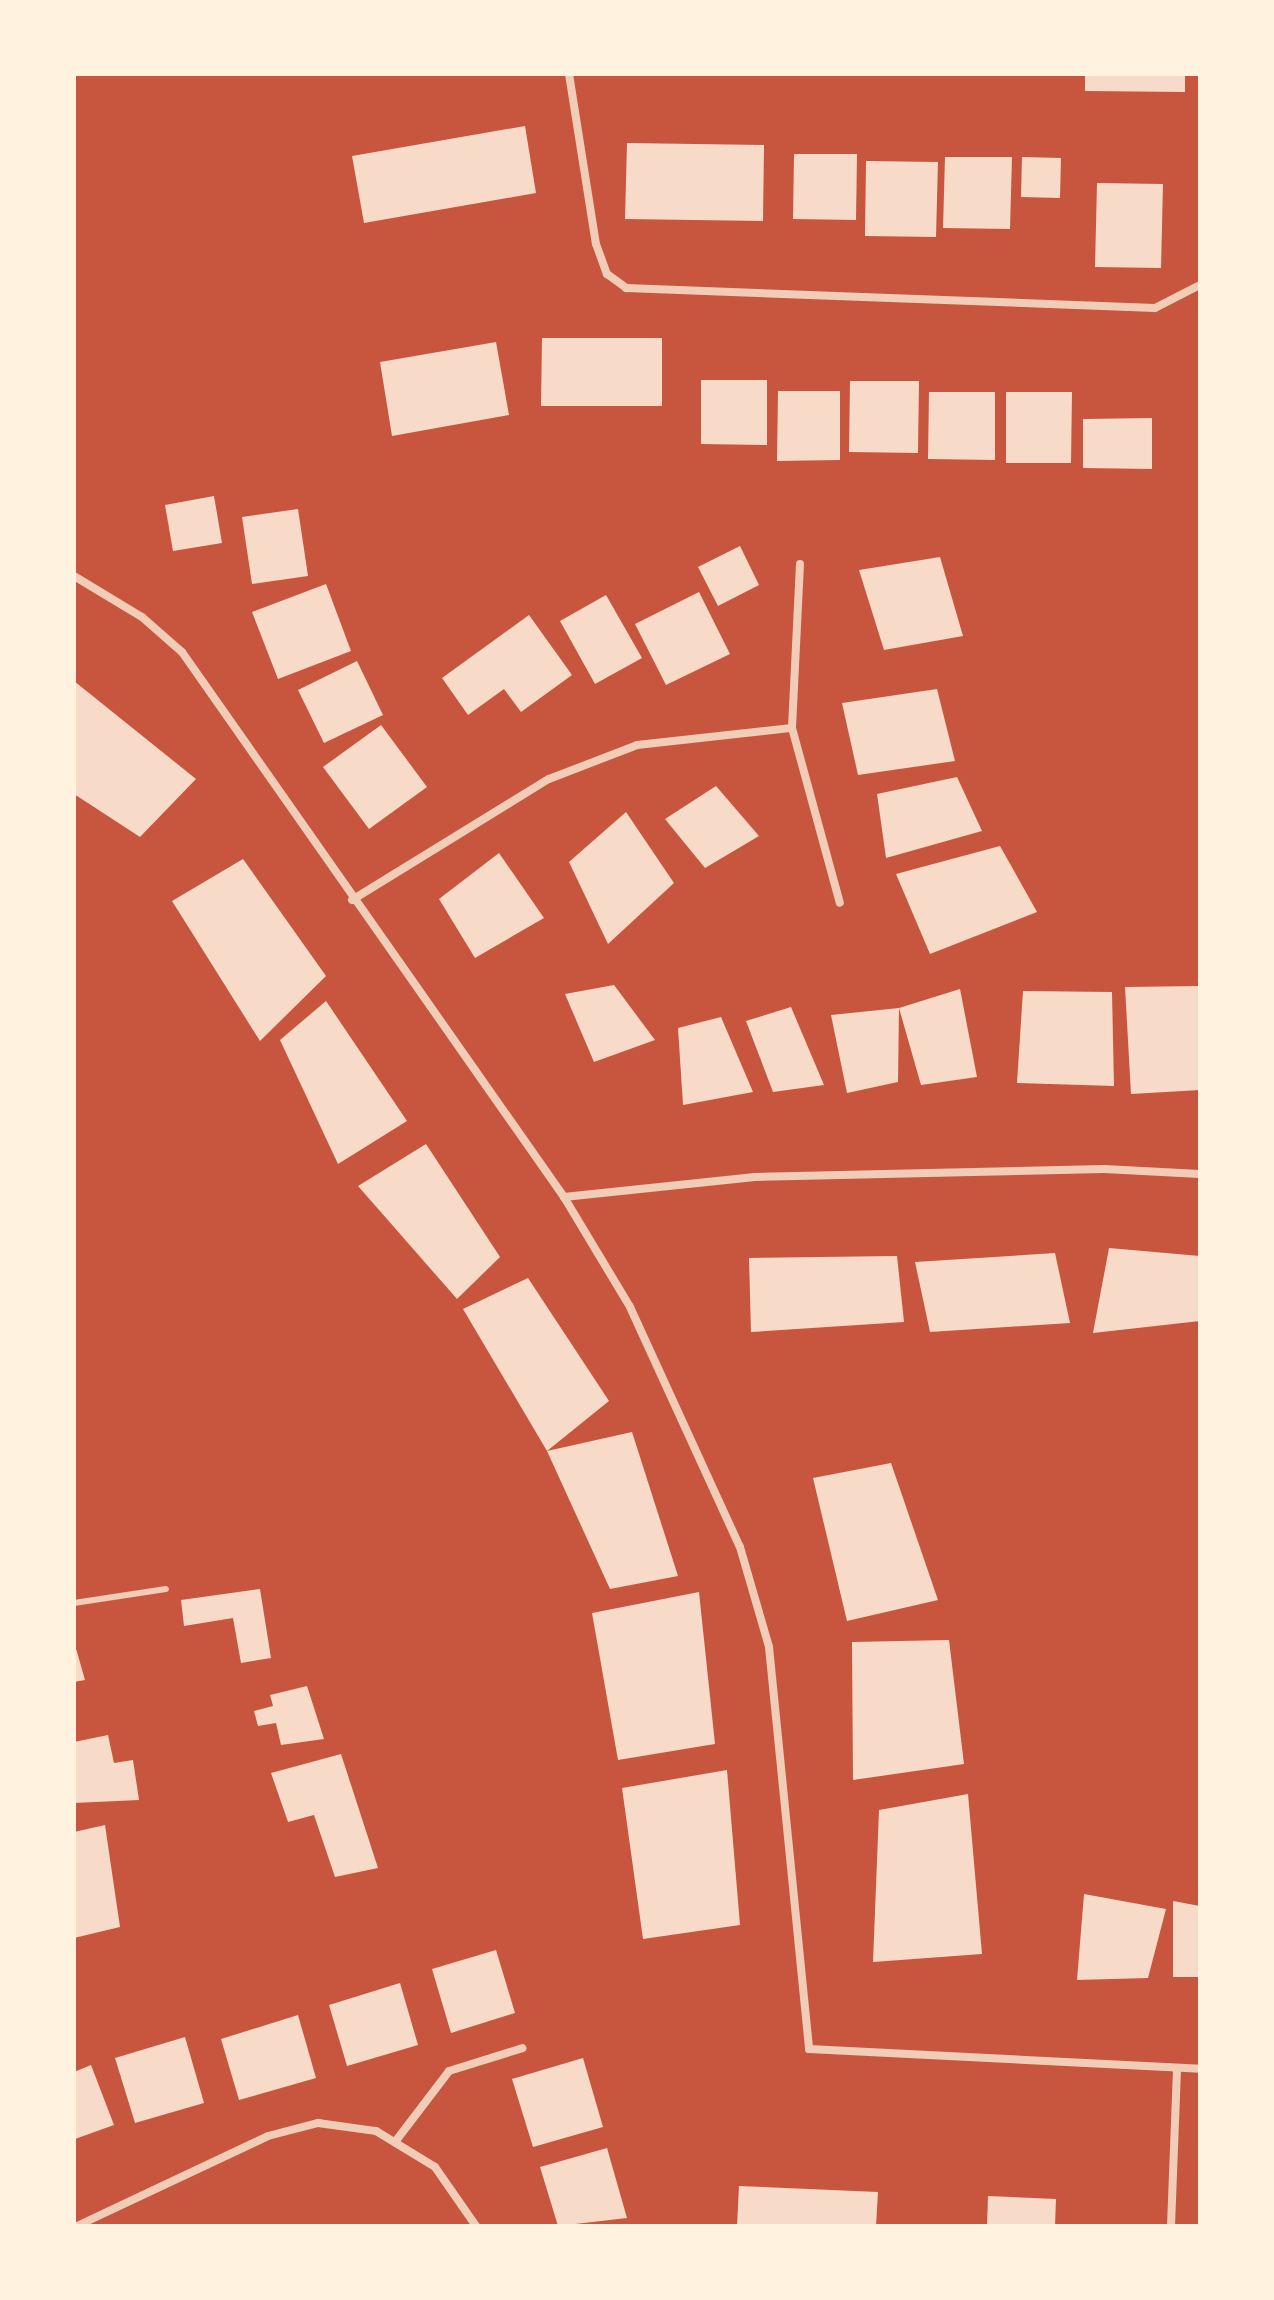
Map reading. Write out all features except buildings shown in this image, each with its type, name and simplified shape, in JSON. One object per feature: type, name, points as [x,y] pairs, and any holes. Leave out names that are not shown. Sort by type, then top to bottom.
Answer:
[{"type":"street","points":[[569,74],[596,244],[607,274],[626,288],[1155,308],[1178,302],[1200,285]]},
{"type":"street","points":[[800,564],[792,728],[840,903]]},
{"type":"street","points":[[74,576],[142,617],[182,652],[352,900],[564,1197],[630,1307],[740,1547],[769,1647],[809,2049],[1200,2069]]},
{"type":"street","points":[[352,900],[549,779],[637,745],[792,728]]},
{"type":"street","points":[[564,1197],[755,1177],[1104,1169],[1200,1174]]},
{"type":"street","points":[[395,2142],[449,2071],[523,2048]]},
{"type":"street","points":[[1171,2226],[1177,2068]]},
{"type":"street","points":[[77,2226],[268,2136],[318,2123],[376,2131],[435,2167],[476,2226]]},
{"type":"lane","points":[[74,1603],[166,1589]]}]
